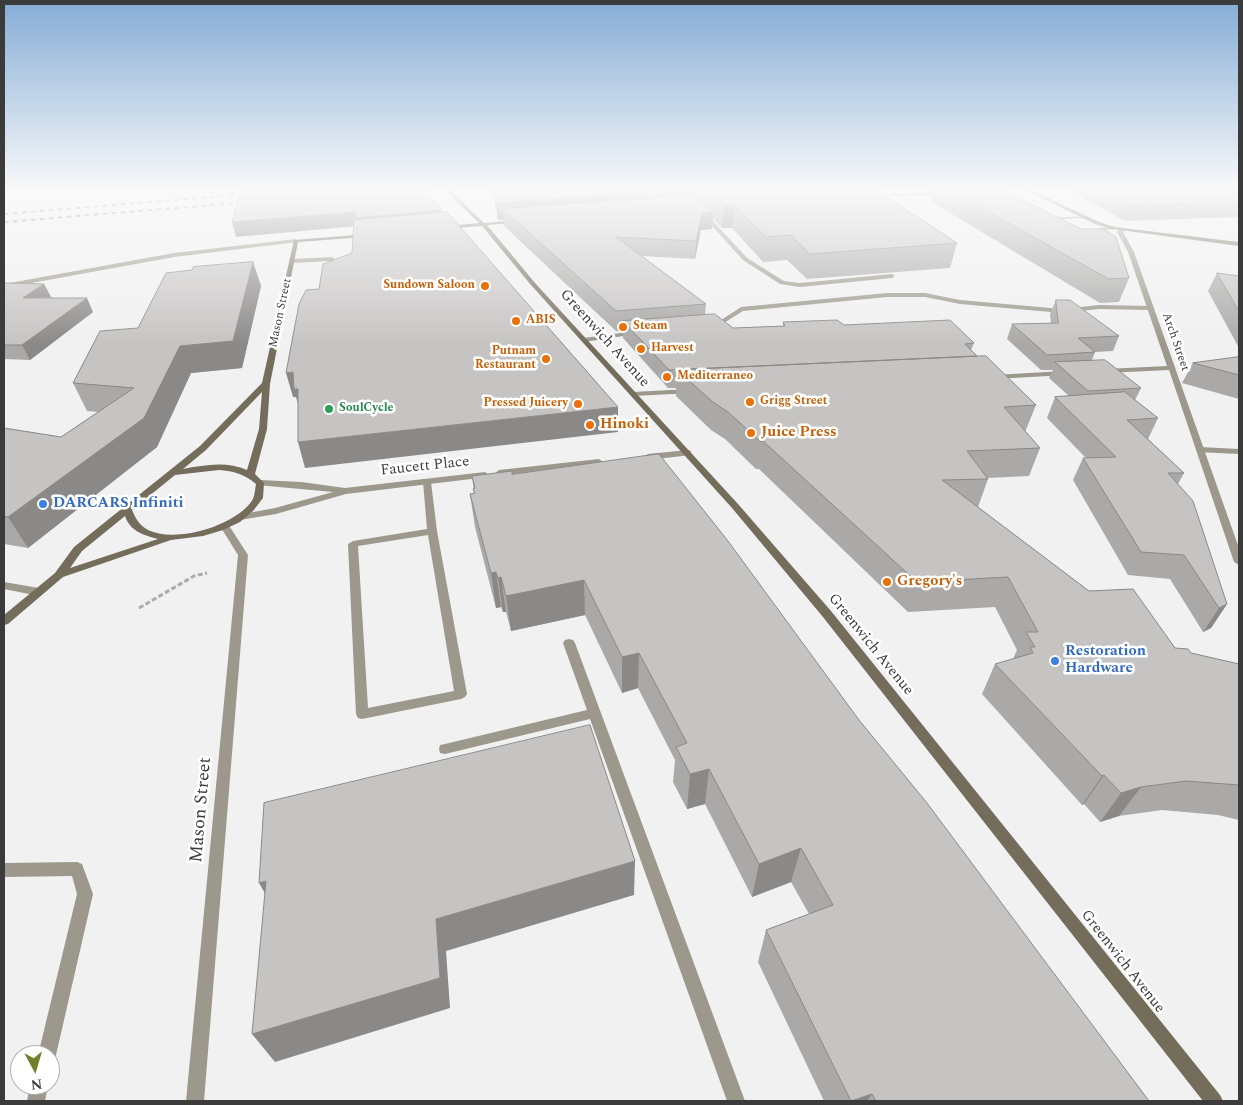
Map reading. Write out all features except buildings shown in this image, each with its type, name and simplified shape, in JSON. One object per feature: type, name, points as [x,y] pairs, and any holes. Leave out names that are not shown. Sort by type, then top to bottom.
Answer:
[{"type":"main road","name":"Mason Street","points":[[251,473],[257,455],[267,403],[266,384],[296,242]]},
{"type":"main road","name":"Greenwich Avenue","points":[[497,242],[584,340],[688,453],[827,614],[1214,1101]]},
{"type":"main road","points":[[1221,242],[1239,244]]},
{"type":"main road","points":[[4,622],[59,575],[78,549],[128,510],[223,429],[266,384]]},
{"type":"main road","points":[[59,575],[170,538],[203,534],[225,526],[254,506],[259,497],[260,483],[251,473],[236,468],[208,467],[172,473]]},
{"type":"main road","points":[[128,510],[133,524],[148,534],[170,538]]},
{"type":"street","points":[[4,286],[174,255],[291,242]]},
{"type":"street","points":[[729,242],[745,259],[782,283],[800,284],[892,276]]},
{"type":"street","name":"Arch Street","points":[[1125,242],[1131,252],[1151,308],[1239,562]]},
{"type":"street","points":[[292,260],[332,259],[336,262],[334,275]]},
{"type":"street","points":[[704,328],[713,328],[741,309],[887,296],[925,295],[979,304],[1062,311],[1099,307],[1151,308]]},
{"type":"street","points":[[584,340],[640,333]]},
{"type":"street","points":[[1094,372],[1172,368]]},
{"type":"street","points":[[986,377],[1074,373]]},
{"type":"street","points":[[633,394],[701,390]]},
{"type":"street","points":[[1200,450],[1239,452]]},
{"type":"street","points":[[637,458],[688,453]]},
{"type":"street","name":"Faucett Place","points":[[240,517],[276,511],[345,491],[608,461]]},
{"type":"street","points":[[427,482],[432,531],[461,694],[362,714],[353,544],[432,531]]},
{"type":"street","name":"Faucett Place","points":[[260,483],[301,485],[345,491]]},
{"type":"street","name":"Mason Street","points":[[195,1101],[243,555],[225,526]]},
{"type":"street","points":[[4,585],[39,592]]},
{"type":"street","points":[[569,643],[736,1101]]},
{"type":"street","points":[[445,748],[595,713]]},
{"type":"street","points":[[4,870],[76,869],[85,894],[48,1045]]},
{"type":"path","points":[[139,608],[194,576],[207,573]]},
{"type":"place","name":"Sundown Saloon","points":[[485,286]]},
{"type":"place","name":"ABIS","points":[[516,321]]},
{"type":"place","name":"Steam","points":[[623,327]]},
{"type":"place","name":"Harvest","points":[[641,349]]},
{"type":"place","name":"Putnam Restaurant","points":[[546,359]]},
{"type":"place","name":"Mediterraneo","points":[[667,377]]},
{"type":"place","name":"Grigg Street","points":[[750,402]]},
{"type":"place","name":"Pressed Juicery","points":[[578,404]]},
{"type":"place","name":"SoulCycle","points":[[329,409]]},
{"type":"place","name":"Hinoki","points":[[590,425]]},
{"type":"place","name":"Juice Press","points":[[751,433]]},
{"type":"place","name":"DARCARS Infiniti","points":[[43,504]]},
{"type":"place","name":"Gregory's","points":[[887,582]]},
{"type":"place","name":"Restoration Hardware","points":[[1055,661]]}]
